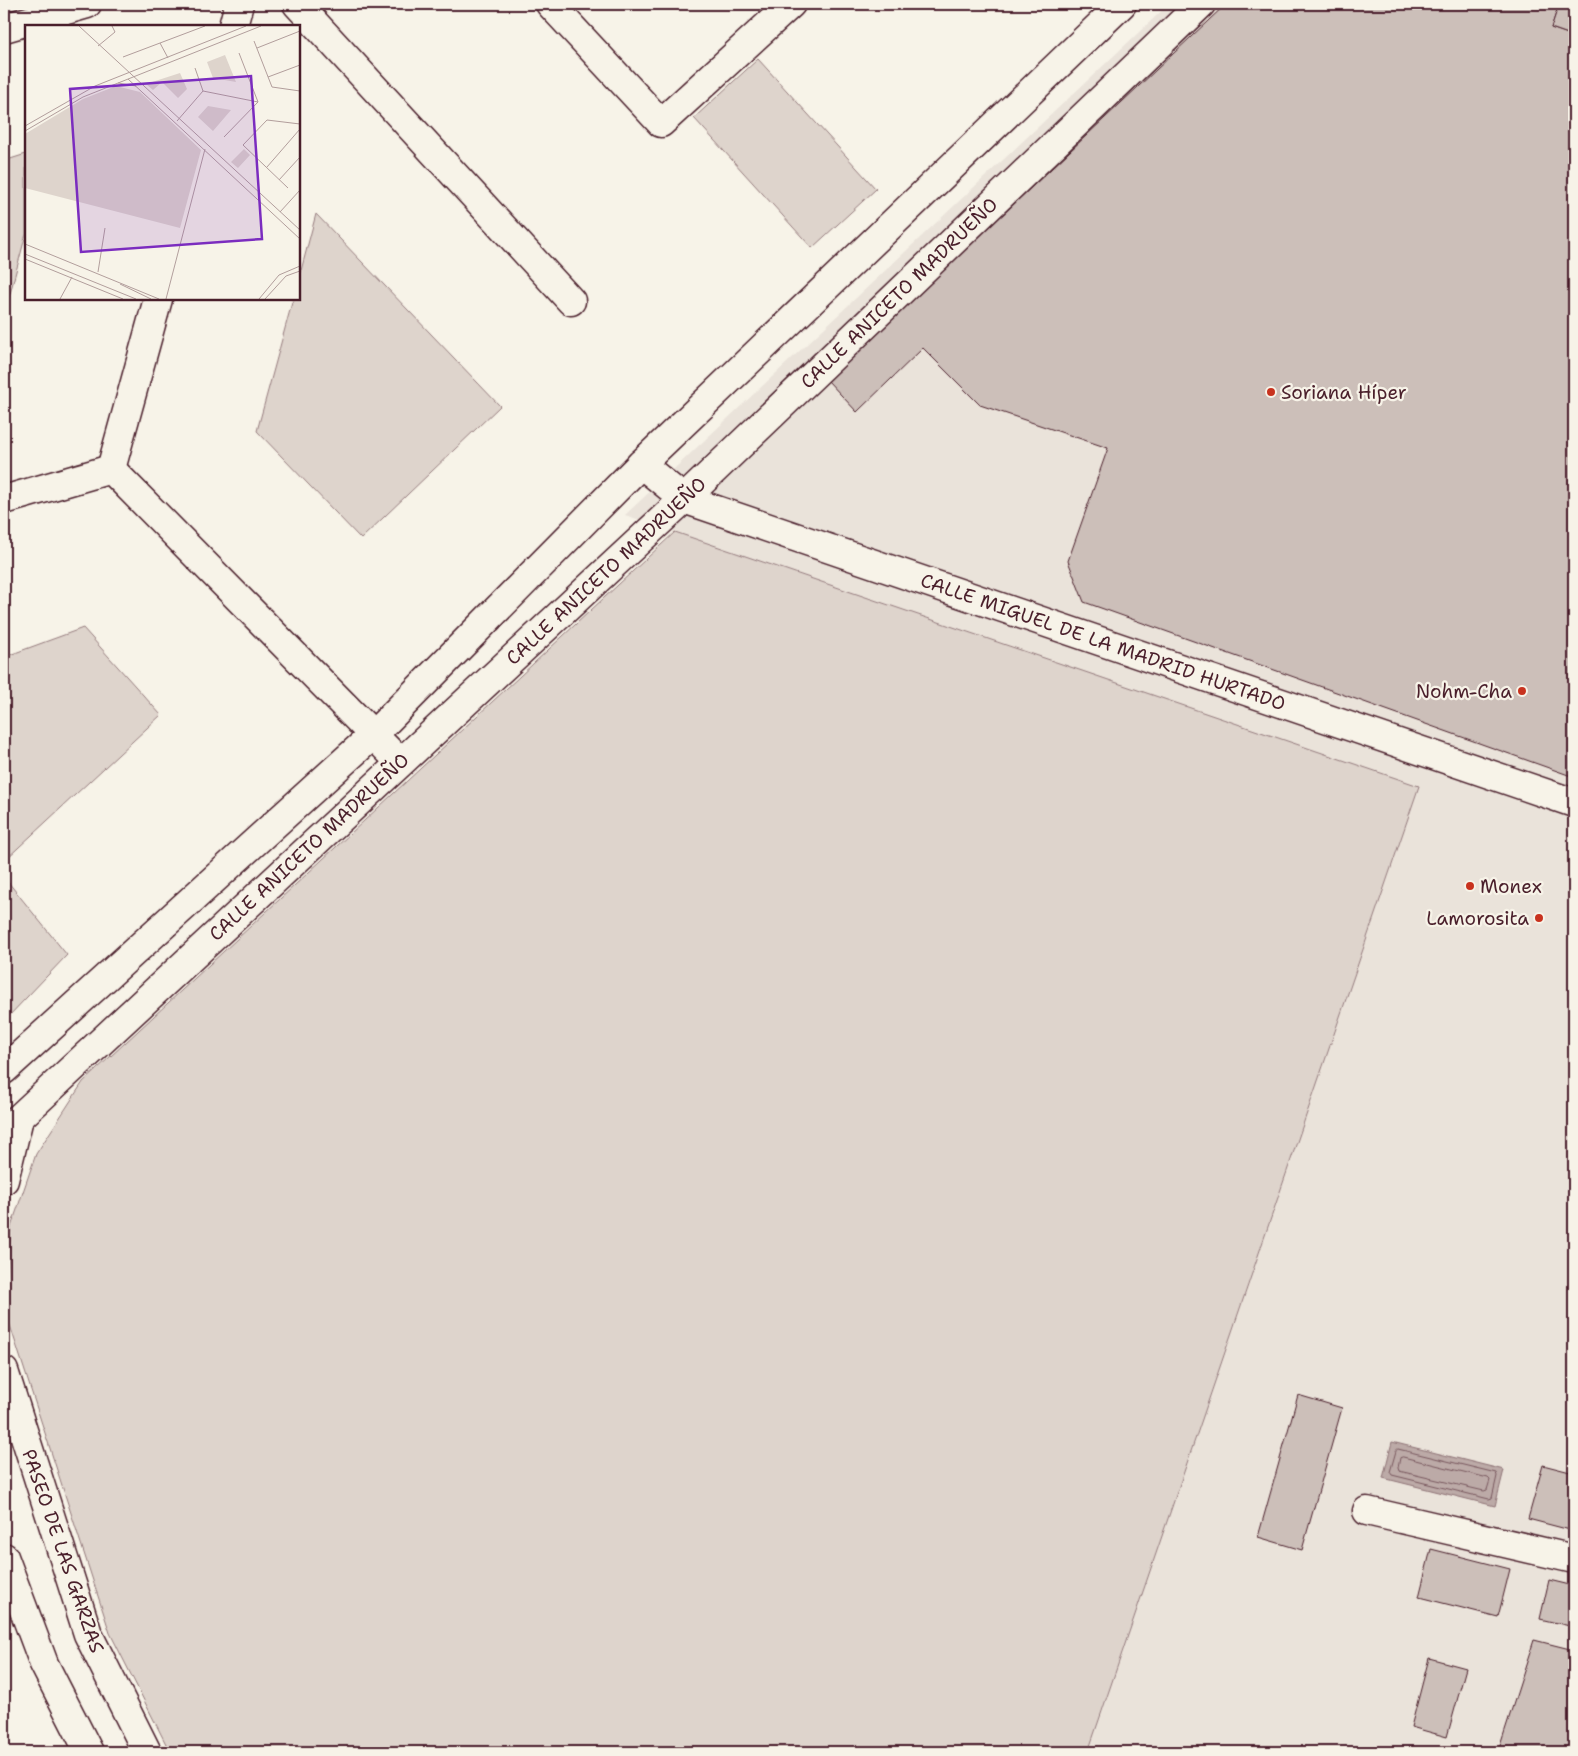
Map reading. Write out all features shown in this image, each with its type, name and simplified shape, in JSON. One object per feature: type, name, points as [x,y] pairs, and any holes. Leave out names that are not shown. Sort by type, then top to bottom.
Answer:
[{"type":"street","points":[[4,28],[87,4]]},
{"type":"street","points":[[233,25],[239,4]]},
{"type":"street","points":[[297,4],[571,301]]},
{"type":"street","points":[[550,4],[661,123],[791,4]]},
{"type":"street","name":"CALLE ANICETO MADRUEÑO","points":[[4,1070],[373,735],[640,464],[1122,4]]},
{"type":"street","name":"CALLE ANICETO MADRUEÑO","points":[[11,1125],[684,499],[1201,4]]},
{"type":"street","points":[[111,469],[158,300]]},
{"type":"street","name":"CALLE MIGUEL DE LA MADRID HURTADO","points":[[640,464],[684,499],[1574,803]]},
{"type":"street","points":[[4,500],[111,469]]},
{"type":"street","points":[[111,469],[400,762]]},
{"type":"street","points":[[4,1180],[11,1125]]},
{"type":"street","name":"PASEO DE LAS GARZAS","points":[[4,1372],[88,1634],[146,1752]]},
{"type":"street","points":[[1367,1511],[1574,1559]]},
{"type":"street","points":[[4,1557],[44,1664],[89,1752]]},
{"type":"shaded area","points":[[1169,4],[1574,4],[1574,1752],[1088,1752],[1419,786],[625,515]]},
{"type":"shaded area","points":[[758,59],[876,189],[812,248],[694,118]]},
{"type":"shaded area","points":[[25,154],[25,238],[4,316],[4,161]]},
{"type":"shaded area","points":[[316,214],[500,406],[361,539],[257,431],[293,300],[300,300],[300,274]]},
{"type":"shaded area","points":[[675,532],[1419,786],[1088,1752],[170,1752],[110,1633],[4,1307],[11,1227],[36,1154],[83,1082]]},
{"type":"shaded area","points":[[83,628],[161,715],[4,861],[4,657]]},
{"type":"shaded area","points":[[4,877],[67,955],[7,1018],[4,1005]]},
{"type":"water","points":[[1392,1442],[1504,1470],[1495,1506],[1383,1478]]},
{"type":"building","name":"Soriana Híper","points":[[1226,4],[1559,4],[1551,28],[1574,36],[1574,777],[1084,602],[1068,561],[1108,448],[980,405],[923,348],[857,412],[827,380]]},
{"type":"building","points":[[1559,4],[1574,4],[1574,36],[1551,28]]},
{"type":"building","points":[[1298,1395],[1342,1408],[1302,1550],[1258,1537]]},
{"type":"building","points":[[1543,1465],[1574,1473],[1574,1531],[1528,1519]]},
{"type":"building","points":[[1431,1549],[1510,1569],[1498,1617],[1419,1597]]},
{"type":"building","points":[[1549,1580],[1574,1586],[1574,1627],[1540,1619]]},
{"type":"building","points":[[1534,1640],[1574,1650],[1574,1752],[1498,1752]]},
{"type":"building","points":[[1429,1658],[1466,1668],[1447,1737],[1411,1727]]},
{"type":"place","name":"Soriana Híper","points":[[1271,392]]},
{"type":"place","name":"Nohm-Cha","points":[[1522,691]]},
{"type":"place","name":"Monex","points":[[1470,886]]},
{"type":"place","name":"Lamorosita","points":[[1539,918]]}]
